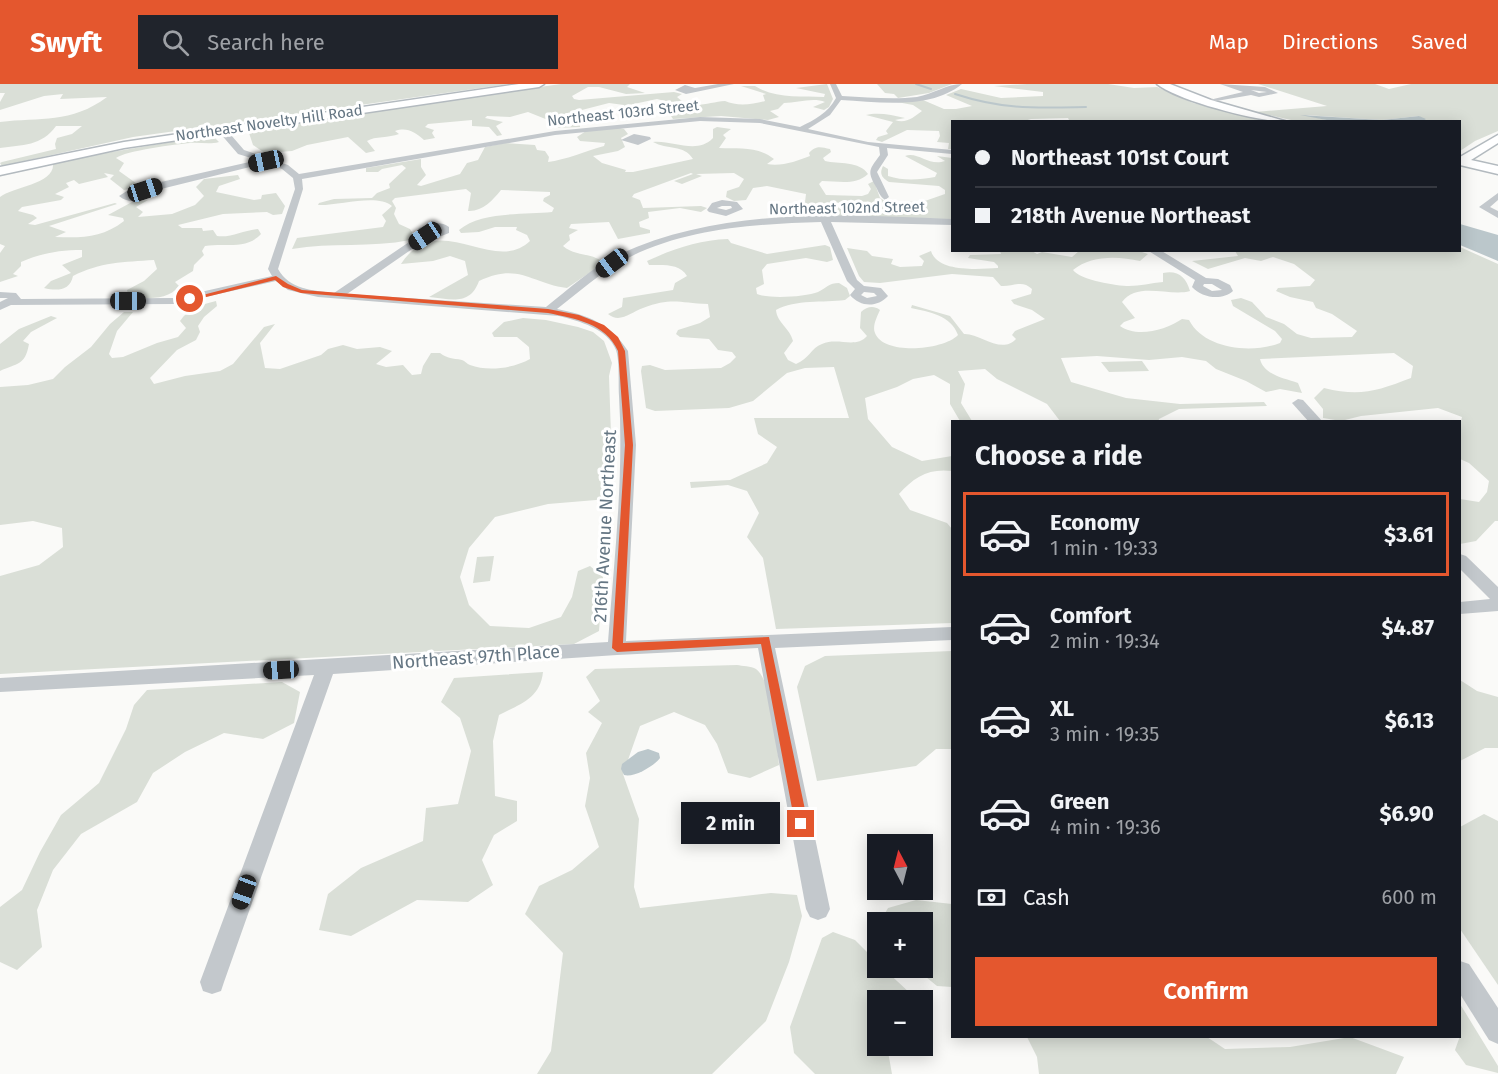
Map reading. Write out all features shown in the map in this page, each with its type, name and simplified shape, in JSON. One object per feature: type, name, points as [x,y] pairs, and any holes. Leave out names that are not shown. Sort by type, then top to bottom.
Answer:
[{"type":"main road","name":"Northeast Novelty Hill Road","points":[[0,171],[77,153],[539,84]]},
{"type":"main road","points":[[1162,84],[1207,102],[1275,120]]},
{"type":"main road","points":[[1461,161],[1498,138]]},
{"type":"main road","points":[[1461,162],[1498,170]]},
{"type":"street","points":[[698,89],[731,84]]},
{"type":"street","points":[[832,84],[839,98]]},
{"type":"street","points":[[839,98],[921,97],[944,92],[958,84]]},
{"type":"street","points":[[1207,102],[1248,91],[1223,84]]},
{"type":"street","points":[[800,130],[823,117],[834,107],[839,98]]},
{"type":"street","name":"Northeast 103rd Street","points":[[297,177],[537,135],[628,124],[733,118],[760,121],[883,146],[951,152]]},
{"type":"street","points":[[628,124],[634,136]]},
{"type":"street","points":[[241,152],[243,127]]},
{"type":"street","points":[[6,305],[182,300],[276,278],[273,269],[274,260],[299,189],[297,177],[285,167],[241,152],[222,130]]},
{"type":"street","points":[[883,146],[884,155],[872,168],[871,174],[885,197]]},
{"type":"street","points":[[145,190],[266,161]]},
{"type":"street","points":[[1498,196],[1485,205],[1487,210],[1498,215]]},
{"type":"street","points":[[730,213],[742,226]]},
{"type":"street","points":[[825,220],[849,277],[861,289]]},
{"type":"street","name":"Northeast 102nd Street","points":[[548,311],[612,263],[625,256],[683,237],[742,226],[825,220],[951,222]]},
{"type":"street","points":[[336,296],[425,236]]},
{"type":"street","points":[[1155,252],[1204,280]]},
{"type":"street","name":"216th Avenue Northeast","points":[[276,278],[285,286],[301,291],[336,296],[548,311],[602,326],[616,338],[622,351],[629,445],[617,648]]},
{"type":"street","points":[[0,295],[15,296],[6,305]]},
{"type":"street","points":[[1298,403],[1315,420]]},
{"type":"street","points":[[1461,561],[1498,597]]},
{"type":"street","points":[[1461,608],[1498,605]]},
{"type":"street","name":"Northeast 97th Place","points":[[0,684],[765,640],[951,633]]},
{"type":"street","points":[[765,640],[818,909]]},
{"type":"street","points":[[212,982],[326,667]]},
{"type":"street","points":[[1461,975],[1498,1031]]},
{"type":"shaded area","points":[[0,84],[509,84],[133,137],[2,166],[0,163],[2,162],[56,149],[57,138],[72,134],[82,126],[56,126],[38,141],[0,148],[0,122],[55,118],[81,112],[107,97],[60,99],[63,94],[44,96],[0,110],[0,102],[5,93],[0,93]]},
{"type":"shaded area","points":[[561,84],[630,84],[627,87],[645,93],[626,94],[599,87],[588,87],[572,96],[579,100],[674,92],[682,94],[677,97],[682,101],[694,105],[725,101],[734,104],[749,104],[765,101],[763,95],[766,94],[741,86],[755,86],[779,95],[824,97],[825,94],[796,88],[827,84],[833,99],[829,107],[824,110],[813,107],[825,102],[820,101],[784,103],[778,109],[770,111],[779,117],[768,120],[721,116],[673,119],[671,116],[677,109],[676,104],[657,99],[629,105],[630,112],[647,116],[637,119],[621,117],[620,110],[624,105],[609,103],[578,111],[580,127],[553,128],[548,120],[528,112],[510,117],[487,116],[485,118],[503,122],[496,126],[502,135],[497,136],[489,127],[472,126],[472,120],[428,124],[425,127],[434,130],[432,133],[435,138],[424,140],[411,131],[399,130],[395,131],[399,134],[367,141],[375,151],[366,153],[348,137],[307,145],[292,151],[265,153],[253,145],[249,133],[255,128]]},
{"type":"shaded area","points":[[877,84],[952,84],[929,93],[898,98],[894,94],[885,93]]},
{"type":"shaded area","points":[[1108,84],[1134,88],[1157,87],[1193,103],[1259,120],[1069,120],[1068,118],[951,120],[951,149],[948,149],[949,143],[937,142],[940,136],[939,131],[907,130],[882,142],[876,140],[888,134],[886,131],[893,122],[866,115],[890,115],[905,118],[895,120],[903,121],[922,111],[913,105],[897,102],[923,100],[944,109],[972,106],[946,95],[961,89],[1001,98],[1043,96],[1043,92],[994,86]]},
{"type":"shaded area","points":[[1258,84],[1375,84],[1389,89],[1411,84],[1498,84],[1498,131],[1461,150],[1461,120],[1423,120],[1419,116],[1382,120],[1305,115],[1328,120],[1291,120],[1255,112],[1327,106]]},
{"type":"shaded area","points":[[1300,115],[1382,120],[1327,120]]},
{"type":"shaded area","points":[[1419,116],[1426,119],[1424,120],[1382,120]]},
{"type":"shaded area","points":[[717,127],[731,129],[723,135],[726,138],[719,148],[761,152],[774,159],[767,164],[778,165],[794,162],[810,156],[809,153],[812,150],[821,147],[830,149],[831,152],[823,158],[825,161],[854,165],[868,174],[852,181],[822,181],[819,184],[826,195],[862,196],[868,194],[871,189],[868,184],[874,181],[880,198],[885,201],[922,202],[945,194],[945,190],[939,186],[889,182],[882,176],[883,166],[888,169],[888,176],[894,178],[923,179],[935,177],[937,173],[905,156],[910,155],[934,162],[945,161],[937,156],[951,158],[951,219],[792,218],[787,211],[801,206],[798,204],[805,202],[806,194],[767,186],[753,188],[746,200],[734,201],[726,197],[727,191],[739,187],[744,179],[734,173],[696,174],[702,176],[682,184],[674,181],[693,174],[691,173],[634,194],[632,197],[640,200],[643,208],[701,206],[707,208],[701,212],[680,208],[648,212],[649,218],[639,222],[640,227],[650,230],[650,233],[618,239],[609,222],[571,224],[569,228],[578,230],[569,235],[570,240],[563,246],[604,263],[567,288],[504,273],[479,281],[475,289],[465,298],[429,297],[468,275],[465,261],[450,256],[433,261],[401,264],[416,248],[432,241],[448,241],[499,251],[515,250],[530,241],[527,235],[516,230],[517,227],[495,227],[479,232],[461,233],[459,230],[468,224],[491,217],[552,212],[554,208],[543,201],[550,195],[550,192],[501,190],[491,201],[473,211],[468,211],[471,193],[466,189],[395,198],[392,201],[396,208],[394,214],[399,224],[410,229],[413,234],[410,240],[292,249],[297,238],[383,227],[386,221],[382,215],[392,206],[385,202],[367,200],[318,205],[334,199],[372,198],[377,193],[390,188],[389,184],[406,168],[402,165],[378,172],[366,172],[366,168],[421,159],[421,167],[426,175],[417,185],[421,186],[460,174],[467,163],[478,160],[485,147],[505,143],[535,145],[537,150],[545,151],[549,157],[548,162],[604,146],[605,143],[580,141],[577,137],[586,131],[619,128],[624,129],[628,134],[621,138],[625,147],[618,151],[593,156],[602,163],[626,170],[625,172],[633,172],[693,159],[685,151],[653,142],[700,146],[713,138],[713,129]]},
{"type":"shaded area","points":[[212,135],[219,142],[163,146],[116,158],[124,163],[119,171],[140,186],[190,175],[124,190],[110,179],[114,175],[104,173],[108,177],[79,184],[74,180],[66,183],[69,187],[55,194],[64,197],[61,200],[22,207],[18,211],[37,218],[28,224],[35,225],[117,204],[49,226],[66,232],[55,237],[91,236],[108,231],[124,221],[123,218],[108,215],[132,202],[148,200],[136,207],[143,212],[138,217],[172,214],[195,205],[204,196],[196,187],[204,179],[238,175],[240,179],[219,186],[216,192],[254,200],[261,199],[262,195],[276,193],[285,206],[282,214],[273,215],[267,212],[223,214],[178,225],[182,228],[202,228],[203,231],[213,230],[217,236],[258,229],[261,234],[255,239],[235,245],[205,246],[202,251],[204,255],[194,265],[193,271],[175,282],[179,286],[169,294],[156,298],[129,298],[127,290],[144,281],[157,269],[154,260],[103,265],[73,276],[69,285],[62,289],[44,288],[51,281],[71,273],[62,265],[82,257],[82,250],[51,253],[21,262],[21,266],[13,274],[18,276],[0,282],[0,253],[5,246],[0,244],[0,197],[41,181],[52,171],[53,164],[59,161]]},
{"type":"shaded area","points":[[1461,224],[1498,235],[1498,261],[1461,245]]},
{"type":"shaded area","points":[[728,239],[731,243],[767,254],[825,245],[830,247],[833,260],[827,262],[806,258],[767,264],[762,270],[764,284],[756,288],[757,294],[778,297],[812,294],[836,283],[847,288],[850,296],[845,300],[792,304],[776,310],[793,341],[784,353],[788,360],[796,364],[822,344],[863,340],[867,336],[860,328],[861,312],[870,307],[880,310],[875,321],[875,333],[890,345],[902,348],[928,347],[951,340],[958,335],[955,328],[945,319],[911,308],[912,305],[950,316],[964,334],[1004,345],[1016,339],[1012,335],[1015,331],[1045,319],[1032,310],[1014,304],[1011,300],[1031,294],[1032,289],[1025,284],[1001,286],[993,277],[952,274],[880,283],[864,282],[847,248],[867,251],[872,256],[893,259],[891,264],[900,267],[922,266],[924,261],[919,256],[931,251],[942,263],[970,269],[998,268],[994,262],[968,258],[970,255],[1001,254],[1000,252],[1034,252],[1037,254],[1042,252],[1072,257],[1078,252],[1142,252],[1148,254],[1140,261],[1123,258],[1096,259],[1073,270],[1083,277],[1108,284],[1129,286],[1163,282],[1163,273],[1177,274],[1184,278],[1190,291],[1145,291],[1128,296],[1122,302],[1135,318],[1120,326],[1127,330],[1143,332],[1160,329],[1182,319],[1189,320],[1196,330],[1217,343],[1229,347],[1256,348],[1280,343],[1282,339],[1275,331],[1233,306],[1231,300],[1241,298],[1252,302],[1266,317],[1284,324],[1297,334],[1311,338],[1352,337],[1357,331],[1332,314],[1316,308],[1313,302],[1276,291],[1278,288],[1310,286],[1315,280],[1294,264],[1273,257],[1261,261],[1245,258],[1208,269],[1192,261],[1238,256],[1236,252],[1461,252],[1461,247],[1498,264],[1498,521],[1495,521],[1476,541],[1461,544],[1461,499],[1479,502],[1487,492],[1489,481],[1469,463],[1461,459],[1462,417],[1438,408],[1361,416],[1345,420],[1323,418],[1323,409],[1314,398],[1324,388],[1348,392],[1368,391],[1411,378],[1413,366],[1394,353],[1260,359],[1270,372],[1298,383],[1302,393],[1280,389],[1266,392],[1216,369],[1206,361],[1182,357],[1149,360],[1097,356],[1061,358],[1071,382],[1126,398],[1180,404],[1264,402],[1267,406],[1179,409],[1159,420],[1059,420],[1047,404],[997,379],[985,369],[958,371],[965,384],[961,403],[971,420],[959,420],[950,404],[950,384],[934,375],[913,379],[865,398],[868,419],[892,447],[922,461],[951,456],[951,471],[936,471],[922,475],[899,494],[910,510],[947,523],[951,528],[951,623],[776,629],[763,558],[747,537],[759,513],[747,491],[728,485],[691,488],[690,482],[730,480],[767,463],[777,447],[758,434],[754,418],[849,418],[834,367],[805,368],[787,373],[753,401],[729,408],[655,411],[646,408],[642,366],[650,365],[665,370],[721,368],[736,357],[732,352],[718,350],[709,339],[680,337],[676,334],[678,330],[710,317],[708,304],[669,302],[643,308],[621,318],[608,314],[622,307],[623,298],[673,290],[675,283],[687,276],[675,267],[649,265],[647,261],[686,246]]},
{"type":"shaded area","points":[[216,301],[217,306],[204,317],[198,326],[200,332],[196,340],[177,350],[150,378],[154,384],[185,376],[220,371],[233,364],[264,327],[275,324],[260,343],[265,368],[280,369],[343,345],[357,349],[380,347],[392,351],[376,364],[386,367],[403,365],[412,375],[421,374],[431,353],[440,353],[477,367],[493,369],[509,367],[530,359],[529,347],[517,337],[494,337],[492,333],[504,322],[523,318],[578,327],[593,332],[604,341],[612,363],[609,376],[611,435],[608,499],[548,504],[495,517],[469,548],[460,577],[469,605],[490,626],[529,628],[561,617],[572,597],[578,571],[590,566],[603,577],[599,631],[574,644],[0,674],[0,576],[39,565],[63,547],[62,528],[33,521],[0,525],[0,387],[28,385],[53,379],[91,347],[110,324],[124,312],[133,312],[117,331],[109,354],[112,358],[123,357],[178,337],[186,328],[180,321],[187,313]]},
{"type":"shaded area","points":[[51,316],[57,318],[31,332],[23,341],[29,344],[23,360],[0,371],[0,344],[19,329]]},
{"type":"shaded area","points":[[1142,361],[1149,371],[1109,372],[1101,362]]},
{"type":"shaded area","points":[[494,556],[490,581],[473,583],[477,557]]},
{"type":"shaded area","points":[[951,651],[951,749],[936,749],[916,766],[817,781],[797,687],[805,666],[825,656]]},
{"type":"shaded area","points":[[737,665],[756,669],[762,675],[773,714],[779,765],[750,778],[728,773],[717,744],[705,725],[674,712],[640,726],[623,774],[639,819],[634,887],[640,908],[771,893],[797,895],[802,916],[789,962],[766,1021],[712,1074],[537,1074],[551,1051],[563,953],[525,914],[539,886],[572,870],[599,847],[585,806],[590,778],[586,753],[602,723],[588,712],[600,701],[586,677],[595,669]]},
{"type":"shaded area","points":[[543,672],[538,689],[528,700],[499,715],[493,741],[495,796],[517,801],[517,821],[494,835],[482,860],[493,885],[468,902],[417,900],[351,936],[319,930],[328,894],[361,868],[423,841],[426,808],[458,804],[471,751],[460,718],[441,702],[454,678]]},
{"type":"shaded area","points":[[1461,681],[1477,691],[1498,697],[1498,748],[1485,748],[1461,760]]},
{"type":"shaded area","points":[[282,682],[300,692],[294,723],[263,739],[224,733],[185,752],[153,773],[137,802],[81,834],[53,870],[37,910],[42,947],[17,970],[0,962],[0,907],[22,890],[61,815],[99,783],[126,729],[134,705],[147,690]]},
{"type":"shaded area","points":[[648,749],[659,753],[660,758],[644,771],[624,775],[621,769],[622,764],[638,752]]},
{"type":"shaded area","points":[[1484,814],[1498,821],[1498,985],[1461,930],[1461,826]]},
{"type":"shaded area","points":[[916,900],[951,904],[951,987],[937,986],[927,978],[933,978],[933,912],[886,912],[888,908]]},
{"type":"shaded area","points":[[833,932],[855,940],[867,952],[867,978],[894,978],[907,990],[867,990],[867,1056],[889,1056],[892,1074],[815,1074],[794,1053],[790,1027],[822,938]]},
{"type":"shaded area","points":[[1461,1006],[1498,1066],[1498,1073],[1466,1065],[1455,1050],[1461,1038]]},
{"type":"shaded area","points":[[1028,1038],[1208,1038],[1225,1049],[1290,1047],[1353,1038],[1404,1057],[1396,1074],[1039,1074],[1037,1057]]},
{"type":"waterway","points":[[916,84],[931,89]]},
{"type":"waterway","points":[[955,94],[989,103],[1035,108],[1086,107]]},
{"type":"route","points":[[190,299],[276,278],[285,286],[301,291],[336,296],[548,311],[602,326],[616,338],[622,351],[629,445],[617,648],[765,640],[801,824]]}]
